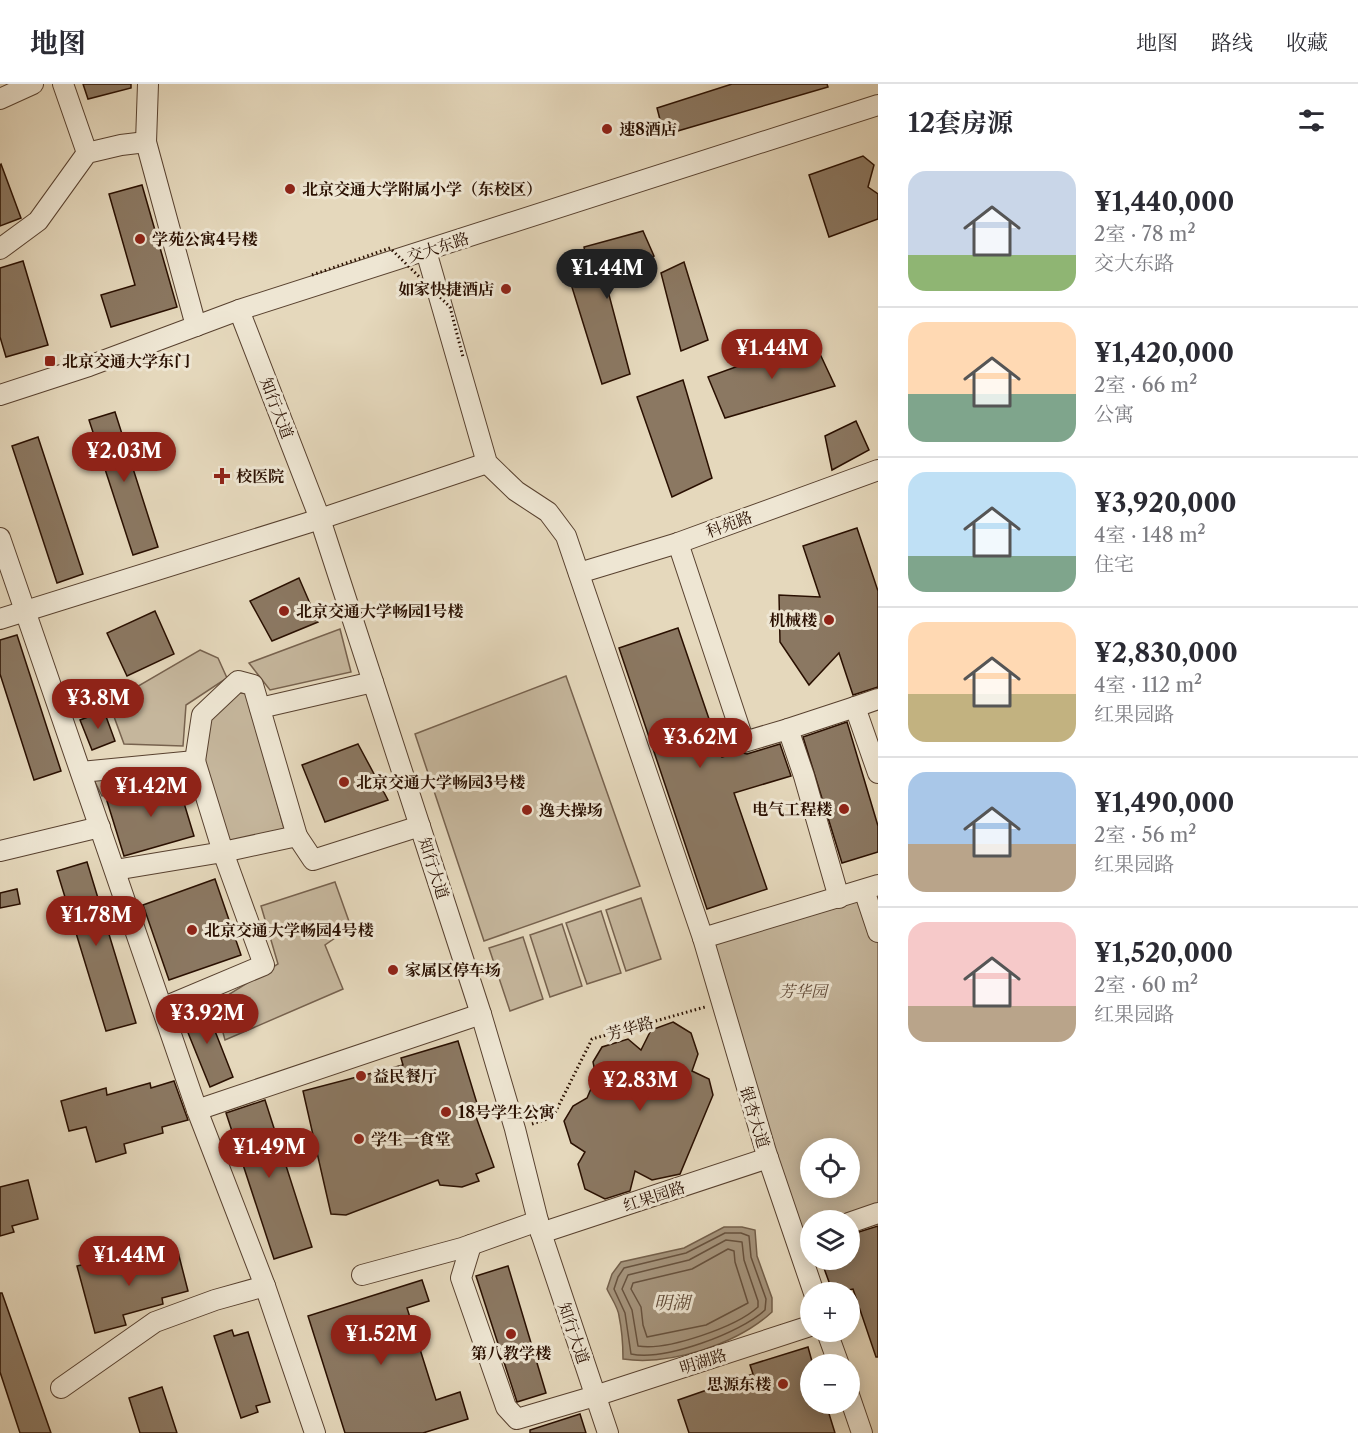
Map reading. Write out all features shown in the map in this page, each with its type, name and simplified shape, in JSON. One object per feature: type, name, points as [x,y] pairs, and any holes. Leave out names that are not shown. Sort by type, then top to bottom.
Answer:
[{"type":"street","points":[[0,99],[33,84]]},
{"type":"street","points":[[63,84],[87,153]]},
{"type":"street","points":[[148,84],[146,142],[196,326]]},
{"type":"street","name":"交大东路","points":[[0,395],[89,366],[239,310],[878,105]]},
{"type":"street","points":[[0,249],[38,221],[87,153],[146,142]]},
{"type":"street","points":[[0,619],[320,519],[487,463],[426,251]]},
{"type":"street","name":"知行大道","points":[[239,310],[320,519],[481,1014],[539,1227],[608,1433]]},
{"type":"street","name":"银杏大道","points":[[487,463],[516,491],[548,512],[566,536],[704,938],[768,1158],[800,1231]]},
{"type":"street","name":"科苑路","points":[[579,573],[678,543],[878,470]]},
{"type":"street","points":[[0,538],[197,1110],[265,1286],[315,1433]]},
{"type":"street","points":[[678,543],[744,742],[878,699]]},
{"type":"street","points":[[162,1008],[264,965],[223,852],[195,761],[202,715],[238,681],[253,685],[297,836],[313,860],[420,826]]},
{"type":"street","points":[[260,708],[373,682]]},
{"type":"street","points":[[855,707],[878,773]]},
{"type":"street","points":[[788,729],[839,898]]},
{"type":"street","points":[[81,772],[195,761]]},
{"type":"street","points":[[0,850],[100,827]]},
{"type":"street","points":[[115,870],[223,852],[297,836]]},
{"type":"street","points":[[704,938],[871,888],[878,932]]},
{"type":"street","points":[[197,1110],[481,1014]]},
{"type":"street","name":"红果园路","points":[[362,1275],[539,1227],[768,1158]]},
{"type":"street","points":[[860,1219],[878,1213]]},
{"type":"street","name":"明湖路","points":[[471,1245],[461,1278],[506,1407],[518,1419],[800,1329]]},
{"type":"street","points":[[61,1388],[155,1322],[215,1300],[265,1286]]},
{"type":"street","points":[[856,1414],[862,1433]]},
{"type":"path","points":[[312,275],[390,248],[450,307],[463,357]]},
{"type":"path","name":"芳华路","points":[[514,1129],[553,1117],[592,1039],[722,1003]]},
{"type":"green space","points":[[340,629],[351,672],[270,690],[249,663]]},
{"type":"green space","points":[[200,650],[218,658],[227,678],[186,705],[183,746],[124,744],[109,703]]},
{"type":"green space","name":"逸夫操场","points":[[566,676],[640,886],[484,941],[415,734]]},
{"type":"green space","points":[[236,692],[247,694],[285,832],[228,845],[201,761],[207,723]]},
{"type":"green space","points":[[185,765],[191,778],[102,796],[93,778]]},
{"type":"green space","points":[[335,882],[351,927],[325,945],[343,989],[225,1040],[215,1003],[278,964],[261,906]]},
{"type":"green space","name":"芳华园","points":[[867,897],[878,932],[878,1208],[860,1214],[860,1210],[800,1210],[800,1235],[794,1237],[709,936]]},
{"type":"green space","points":[[641,898],[661,959],[626,971],[606,910]]},
{"type":"green space","points":[[601,911],[621,973],[587,984],[566,923]]},
{"type":"green space","points":[[562,924],[582,986],[550,997],[530,935]]},
{"type":"green space","points":[[523,937],[543,999],[510,1011],[489,948]]},
{"type":"water","name":"明湖","points":[[724,1227],[755,1230],[757,1256],[772,1298],[772,1312],[741,1334],[702,1350],[661,1359],[623,1359],[618,1313],[607,1289],[612,1274],[621,1262],[684,1248]]},
{"type":"building","points":[[83,84],[131,84],[131,88],[88,99]]},
{"type":"building","points":[[732,84],[827,84],[828,87],[664,135],[657,108]]},
{"type":"building","points":[[863,156],[874,165],[868,187],[878,194],[878,219],[829,237],[809,175]]},
{"type":"building","points":[[0,165],[21,218],[0,226]]},
{"type":"building","name":"学苑公寓4号楼","points":[[142,185],[177,307],[111,327],[101,295],[135,285],[109,194]]},
{"type":"building","points":[[643,231],[654,256],[604,276],[630,374],[602,384],[571,284],[590,278],[584,247]]},
{"type":"building","points":[[23,261],[48,345],[6,357],[0,337],[0,268]]},
{"type":"building","points":[[684,262],[708,340],[681,351],[661,273]]},
{"type":"building","points":[[813,339],[835,386],[725,418],[708,377]]},
{"type":"building","points":[[683,380],[712,478],[672,497],[637,397]]},
{"type":"building","points":[[115,412],[158,547],[133,555],[89,420]]},
{"type":"building","points":[[856,421],[869,450],[832,470],[825,436]]},
{"type":"building","points":[[38,437],[83,574],[57,583],[12,446]]},
{"type":"building","name":"机械楼","points":[[857,528],[878,591],[878,687],[853,695],[839,653],[809,685],[780,642],[779,595],[820,597],[803,546]]},
{"type":"building","name":"北京交通大学畅园1号楼","points":[[299,578],[318,622],[272,641],[250,601]]},
{"type":"building","points":[[155,611],[174,654],[127,676],[107,633]]},
{"type":"building","points":[[678,628],[722,757],[739,752],[747,754],[780,744],[791,776],[734,793],[767,889],[707,909],[619,648]]},
{"type":"building","points":[[17,635],[61,771],[34,780],[0,674],[0,640]]},
{"type":"building","points":[[104,711],[115,741],[92,750],[80,720]]},
{"type":"building","points":[[847,722],[878,826],[878,852],[842,863],[803,737]]},
{"type":"building","name":"北京交通大学畅园3号楼","points":[[358,744],[388,800],[325,822],[302,765]]},
{"type":"building","points":[[177,780],[194,836],[124,856],[107,801]]},
{"type":"building","points":[[87,862],[136,1023],[106,1031],[57,871]]},
{"type":"building","name":"北京交通大学畅园4号楼","points":[[215,879],[241,955],[169,980],[143,905]]},
{"type":"building","points":[[17,889],[20,904],[0,908],[0,893]]},
{"type":"building","points":[[204,1003],[233,1077],[210,1087],[180,1013]]},
{"type":"building","points":[[673,1022],[691,1033],[698,1054],[692,1071],[709,1079],[713,1095],[680,1174],[652,1180],[635,1171],[630,1191],[605,1199],[585,1189],[578,1164],[585,1152],[571,1143],[564,1121],[573,1106],[587,1098],[596,1077],[593,1062],[602,1047],[628,1039],[641,1050],[651,1030]]},
{"type":"building","points":[[458,1041],[479,1110],[475,1114],[494,1167],[476,1174],[479,1181],[462,1187],[440,1185],[438,1180],[346,1215],[331,1214],[303,1091],[403,1065],[401,1058]]},
{"type":"building","points":[[174,1081],[188,1120],[162,1127],[163,1133],[124,1144],[126,1153],[96,1162],[86,1127],[69,1131],[61,1101],[106,1088],[107,1095],[150,1083],[151,1088]]},
{"type":"building","points":[[265,1100],[312,1247],[274,1259],[226,1113]]},
{"type":"building","points":[[28,1180],[38,1219],[12,1226],[14,1232],[0,1236],[0,1187]]},
{"type":"building","points":[[878,1226],[878,1357],[876,1357],[860,1310],[860,1282],[829,1282],[825,1270],[860,1270],[860,1232]]},
{"type":"building","points":[[178,1252],[188,1291],[162,1298],[163,1304],[123,1315],[126,1325],[95,1333],[77,1266],[105,1259],[107,1266],[150,1254],[151,1259]]},
{"type":"building","name":"第八教学楼","points":[[508,1266],[546,1393],[517,1402],[476,1276]]},
{"type":"building","points":[[422,1280],[429,1301],[407,1308],[436,1400],[460,1392],[468,1419],[423,1433],[345,1433],[308,1316]]},
{"type":"building","points":[[0,1293],[2,1293],[51,1433],[20,1433],[0,1372]]},
{"type":"building","points":[[232,1330],[234,1336],[248,1332],[270,1402],[256,1406],[258,1412],[241,1418],[214,1336]]},
{"type":"building","points":[[808,1347],[810,1354],[800,1354],[800,1414],[829,1414],[835,1433],[689,1433],[678,1400],[753,1374],[750,1365]]},
{"type":"building","points":[[162,1387],[177,1433],[140,1433],[129,1398]]},
{"type":"building","points":[[580,1414],[586,1433],[530,1433],[530,1430]]},
{"type":"place","name":"速8酒店","points":[[607,129]]},
{"type":"place","name":"北京交通大学附属小学（东校区）","points":[[290,189]]},
{"type":"place","name":"学苑公寓4号楼","points":[[140,239]]},
{"type":"place","name":"如家快捷酒店","points":[[506,289]]},
{"type":"place","name":"北京交通大学东门","points":[[50,361]]},
{"type":"place","name":"校医院","points":[[222,476]]},
{"type":"place","name":"北京交通大学畅园1号楼","points":[[284,611]]},
{"type":"place","name":"机械楼","points":[[829,620]]},
{"type":"place","name":"北京交通大学畅园3号楼","points":[[344,782]]},
{"type":"place","name":"电气工程楼","points":[[844,809]]},
{"type":"place","name":"逸夫操场","points":[[527,810]]},
{"type":"place","name":"北京交通大学畅园4号楼","points":[[192,930]]},
{"type":"place","name":"家属区停车场","points":[[393,970]]},
{"type":"place","name":"益民餐厅","points":[[361,1076]]},
{"type":"place","name":"18号学生公寓","points":[[446,1112]]},
{"type":"place","name":"学生一食堂","points":[[359,1139]]},
{"type":"place","name":"第八教学楼","points":[[511,1334]]},
{"type":"place","name":"思源东楼","points":[[783,1384]]}]
